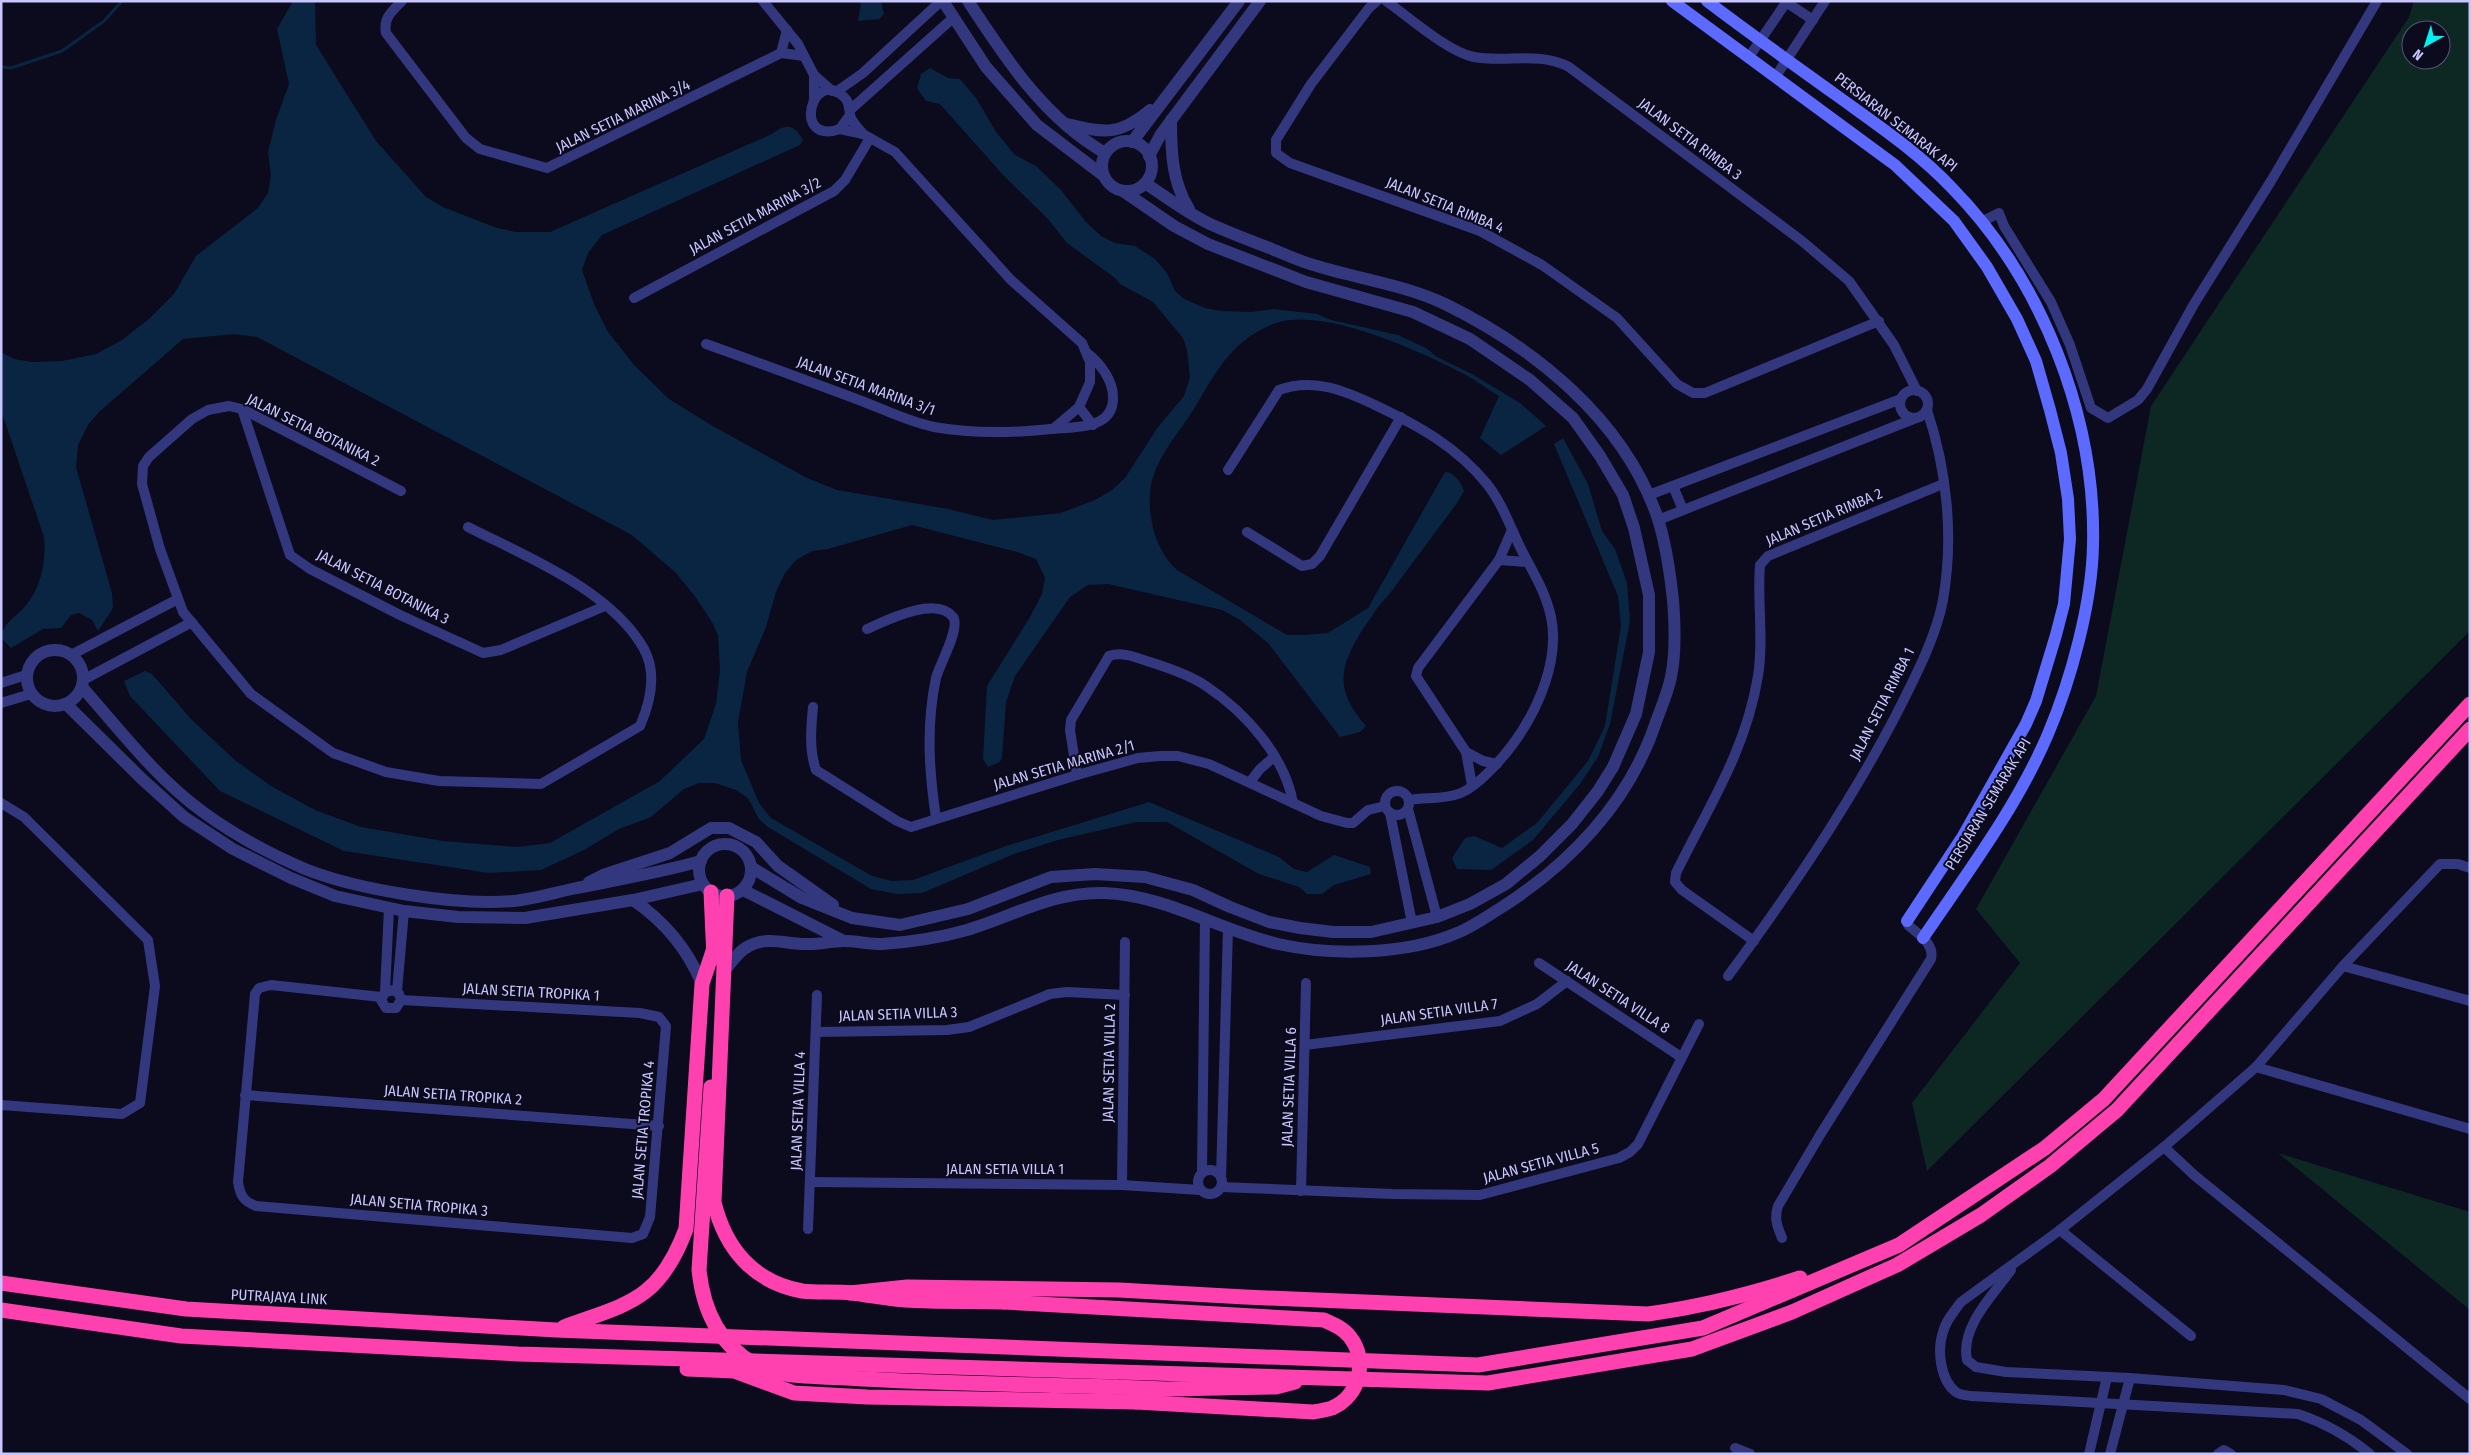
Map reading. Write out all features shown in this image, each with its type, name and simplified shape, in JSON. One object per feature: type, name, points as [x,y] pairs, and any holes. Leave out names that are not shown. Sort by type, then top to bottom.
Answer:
[{"type":"highway","points":[[727,896],[714,1202],[720,1225],[738,1254],[766,1277],[784,1286],[803,1291],[850,1292],[907,1287],[1119,1290],[1648,1314],[1675,1310],[1768,1288],[1899,1245],[2045,1148],[2104,1099],[2470,704]]},
{"type":"highway","points":[[1,1310],[180,1336],[518,1354],[1488,1383],[1692,1349],[1792,1312],[1897,1265],[1981,1214],[2050,1166],[2117,1110],[2470,729]]},
{"type":"highway","points":[[707,888],[714,948],[711,1087],[699,1270],[702,1296],[712,1321],[724,1339],[753,1363],[776,1373],[794,1375],[894,1381],[1166,1389],[1276,1388],[1311,1378]]},
{"type":"highway","points":[[556,1330],[618,1308],[637,1299],[662,1277],[679,1249],[686,1229],[702,984],[714,948]]},
{"type":"highway","name":"PUTRAJAYA LINK","points":[[1,1283],[186,1309],[300,1316],[556,1330],[1478,1365],[1703,1328],[1899,1245]]},
{"type":"highway","points":[[576,1356],[627,1366],[734,1371],[794,1393],[867,1397],[1136,1402],[1313,1412],[1331,1409],[1342,1402],[1356,1386],[1360,1373],[1360,1359],[1349,1335],[1324,1320],[1004,1302],[903,1300],[850,1292]]},
{"type":"main road","name":"PERSIARAN SEMARAK API","points":[[1672,1],[1896,164],[1954,221],[1987,267],[2017,319],[2036,361],[2062,454],[2068,499],[2070,540],[2064,604],[2036,702],[2004,766],[1972,821],[1907,921]]},
{"type":"main road","name":"PERSIARAN SEMARAK API","points":[[1707,1],[1877,124],[1926,163],[1983,221],[2038,309],[2070,385],[2089,473],[2093,546],[2086,604],[2069,674],[2048,735],[2020,788],[1923,938]]},
{"type":"street","name":"JALAN SETIA MARINA 3/4","points":[[402,1],[388,15],[384,25],[386,33],[466,138],[480,149],[547,168],[781,53]]},
{"type":"street","points":[[763,1],[787,30],[814,74],[846,99],[850,112],[866,136]]},
{"type":"street","points":[[751,867],[802,898],[852,918],[900,926],[968,909],[1051,878],[1095,874],[1153,880],[1194,890],[1230,908],[1269,922],[1300,928],[1332,932],[1372,932],[1438,917],[1470,904],[1506,884],[1540,856],[1572,824],[1598,792],[1617,758],[1636,714],[1649,652],[1649,595],[1634,528],[1623,495],[1600,456],[1573,418],[1530,380],[1470,340],[1413,312],[1306,282],[1208,244],[1174,226],[1123,191],[1115,188],[1104,176],[1037,125],[986,67],[942,1],[848,86],[819,94],[814,98]]},
{"type":"street","points":[[968,1],[1003,55],[1032,92],[1088,143],[1106,153]]},
{"type":"street","points":[[1132,142],[1238,1]]},
{"type":"street","points":[[1123,191],[1131,191],[1145,183],[1151,170],[1149,156],[1156,141],[1260,1]]},
{"type":"street","name":"JALAN SETIA RIMBA 4","points":[[1377,1],[1369,8],[1311,84],[1276,140],[1276,153],[1290,163],[1480,232],[1542,265],[1617,318],[1677,384],[1693,393],[1705,393],[1879,321]]},
{"type":"street","name":"JALAN SETIA RIMBA 3","points":[[1386,1],[1459,53],[1475,57],[1557,60],[1569,66],[1809,247],[1849,281],[1879,321],[1917,391]]},
{"type":"street","points":[[1776,76],[1825,1]]},
{"type":"street","points":[[1983,221],[1999,213],[2004,226],[2051,302],[2070,346],[2091,408],[2108,418],[2138,400],[2147,389],[2194,304],[2271,181],[2377,1]]},
{"type":"street","points":[[1749,57],[1786,2],[1813,20]]},
{"type":"street","points":[[840,129],[848,120],[850,112],[954,18]]},
{"type":"street","points":[[787,30],[781,53],[804,56]]},
{"type":"street","points":[[986,67],[1003,55]]},
{"type":"street","points":[[814,74],[814,98],[810,111],[815,124],[826,131],[840,129],[866,136],[900,156],[1011,280],[1061,322],[1082,344],[1092,370],[1091,379],[1079,407],[1052,429]]},
{"type":"street","points":[[1063,122],[1106,132],[1120,130],[1134,124],[1167,97]]},
{"type":"street","points":[[1171,120],[1171,153],[1175,179],[1181,196],[1192,214]]},
{"type":"street","name":"JALAN SETIA MARINA 3/2","points":[[634,298],[841,186],[866,136]]},
{"type":"street","points":[[1104,176],[1102,169],[1106,153],[1117,144],[1132,142],[1139,145],[1149,156]]},
{"type":"street","points":[[723,973],[744,948],[767,940],[811,945],[844,941],[879,944],[924,940],[968,930],[1058,897],[1100,892],[1146,896],[1205,920],[1277,944],[1326,951],[1376,950],[1424,943],[1458,933],[1524,893],[1557,868],[1589,836],[1616,802],[1651,739],[1671,677],[1674,620],[1670,572],[1658,520],[1648,495],[1618,443],[1587,404],[1542,365],[1491,330],[1441,302],[1388,285],[1312,265],[1209,223],[1145,183]]},
{"type":"street","name":"JALAN SETIA MARINA 3/1","points":[[706,344],[926,425],[987,432],[1024,433],[1052,429],[1077,429],[1093,425]]},
{"type":"street","points":[[1079,407],[1093,425],[1106,416],[1112,407],[1112,386],[1097,360],[1087,353]]},
{"type":"street","points":[[1228,470],[1279,390],[1306,383],[1332,388],[1358,397],[1420,426],[1450,447],[1473,468],[1493,493],[1544,595],[1551,617],[1550,659],[1541,692],[1529,720],[1497,764],[1464,792],[1408,804],[1398,815],[1388,809]]},
{"type":"street","points":[[1648,495],[1901,399],[1908,392],[1917,391],[1926,398],[1927,410],[1916,418],[1658,520]]},
{"type":"street","points":[[1901,399],[1902,410],[1910,418],[1916,418]]},
{"type":"street","name":"JALAN SETIA BOTANIKA 2","points":[[192,622],[183,612],[178,599],[160,549],[142,484],[143,466],[149,457],[192,419],[208,410],[229,406],[242,409],[401,491]]},
{"type":"street","name":"JALAN SETIA BOTANIKA 3","points":[[242,409],[290,554],[310,569],[400,615],[482,653],[501,650],[606,606]]},
{"type":"street","name":"JALAN SETIA RIMBA 1","points":[[1728,976],[1754,941],[1838,816],[1880,745],[1920,669],[1942,601],[1949,536],[1940,457],[1927,410]]},
{"type":"street","points":[[1248,532],[1302,566],[1312,564],[1320,556],[1401,417]]},
{"type":"street","name":"JALAN SETIA RIMBA 2","points":[[1754,941],[1682,890],[1675,882],[1676,873],[1727,776],[1749,718],[1758,674],[1760,564],[1768,556],[1943,484]]},
{"type":"street","points":[[1673,486],[1683,510]]},
{"type":"street","points":[[468,527],[562,575],[606,606],[630,629],[644,650],[650,678],[647,710],[640,726],[627,736],[541,784],[440,781],[386,772],[333,753],[251,694],[192,622],[83,684],[74,699],[66,704],[57,707],[47,705],[31,694],[26,675],[29,666],[43,652],[52,650],[71,655],[82,669],[83,684],[162,778],[203,812],[256,844],[306,869],[392,892],[485,902],[514,901],[655,874],[701,860]]},
{"type":"street","points":[[1472,785],[1466,752],[1416,676],[1418,668],[1499,560],[1512,530]]},
{"type":"street","points":[[1499,560],[1527,562]]},
{"type":"street","points":[[71,655],[178,599]]},
{"type":"street","points":[[867,629],[907,612],[931,609],[945,612],[953,617],[955,624],[952,638],[938,668],[929,732],[930,777],[936,818]]},
{"type":"street","points":[[1078,774],[1070,730],[1071,720],[1109,656],[1115,654],[1169,668],[1205,684],[1240,714],[1274,757],[1290,788],[1293,803]]},
{"type":"street","points":[[1,683],[26,675]]},
{"type":"street","points":[[1,703],[31,694]]},
{"type":"street","points":[[66,704],[142,779],[184,817],[225,843],[291,878],[335,896],[404,911],[458,917],[526,918],[707,888],[727,896],[743,890],[748,883],[751,867],[748,858],[742,850],[723,844],[706,852],[699,868],[707,888]]},
{"type":"street","name":"JALAN SETIA MARINA 2/1","points":[[813,707],[811,730],[812,760],[816,770],[897,822],[911,827],[1078,774],[1138,758],[1178,756],[1209,764],[1322,816],[1347,823],[1353,823],[1368,810],[1388,809]]},
{"type":"street","points":[[1466,752],[1483,761],[1497,764]]},
{"type":"street","points":[[1250,782],[1260,769],[1274,757]]},
{"type":"street","points":[[1412,923],[1385,801],[1391,792],[1402,792],[1408,804],[1438,917]]},
{"type":"street","points":[[1,803],[24,817],[148,940],[155,986],[140,1103],[122,1114],[1,1105]]},
{"type":"street","points":[[573,889],[603,875],[670,853],[710,828],[729,828],[756,842],[778,866],[852,918]]},
{"type":"street","points":[[2370,1454],[2354,1440],[2298,1414],[1971,1396],[1956,1393],[1947,1382],[1941,1365],[1942,1334],[1949,1318],[1961,1302],[2016,1264],[2060,1230],[2164,1147],[2256,1067],[2343,966],[2440,864],[2458,864],[2470,868]]},
{"type":"street","points":[[743,890],[844,941]]},
{"type":"street","points":[[633,900],[647,910],[674,936],[694,965],[702,984]]},
{"type":"street","points":[[389,908],[383,994],[384,1006],[390,1010],[396,1008],[399,996],[404,911]]},
{"type":"street","points":[[1205,920],[1202,1172],[1197,1182],[1200,1190],[1209,1194],[1214,1194],[1221,1183],[1228,928]]},
{"type":"street","points":[[1782,1238],[1776,1223],[1775,1214],[1778,1206],[1820,1135],[1925,970],[1932,954],[1923,938],[1908,925],[1907,921]]},
{"type":"street","name":"JALAN SETIA VILLA 2","points":[[1122,1185],[1124,942]]},
{"type":"street","name":"JALAN SETIA VILLA 8","points":[[1539,963],[1681,1057]]},
{"type":"street","points":[[2343,966],[2470,1001]]},
{"type":"street","name":"JALAN SETIA VILLA 7","points":[[1306,1045],[1500,1020],[1538,1004],[1567,981]]},
{"type":"street","name":"JALAN SETIA VILLA 6","points":[[1301,1191],[1306,983]]},
{"type":"street","points":[[246,1095],[253,1000],[259,988],[271,986],[383,994],[390,989],[399,996]]},
{"type":"street","name":"JALAN SETIA VILLA 3","points":[[816,1032],[947,1030],[969,1027],[1050,994],[1067,992],[1125,995]]},
{"type":"street","name":"JALAN SETIA VILLA 4","points":[[808,1229],[817,995]]},
{"type":"street","name":"JALAN SETIA TROPIKA 1","points":[[399,996],[640,1013],[659,1017]]},
{"type":"street","name":"JALAN SETIA TROPIKA 4","points":[[632,1238],[644,1234],[650,1217],[666,1026],[659,1017]]},
{"type":"street","name":"JALAN SETIA VILLA 5","points":[[1221,1183],[1301,1191],[1489,1194],[1619,1158],[1630,1152],[1638,1144],[1699,1024]]},
{"type":"street","points":[[2256,1067],[2470,1129]]},
{"type":"street","name":"JALAN SETIA TROPIKA 2","points":[[246,1095],[659,1126]]},
{"type":"street","name":"JALAN SETIA TROPIKA 3","points":[[246,1095],[240,1162],[240,1193],[245,1202],[256,1206],[632,1238]]},
{"type":"street","points":[[2164,1147],[2194,1174],[2470,1399]]},
{"type":"street","points":[[1202,1172],[1213,1170],[1221,1183]]},
{"type":"street","name":"JALAN SETIA VILLA 1","points":[[810,1182],[1122,1185],[1200,1190]]},
{"type":"street","points":[[2060,1230],[2191,1336]]},
{"type":"street","points":[[2016,1264],[1972,1326],[1965,1347],[1967,1360],[1976,1367],[2006,1372],[2130,1378],[2284,1390],[2320,1399],[2361,1420],[2407,1454]]},
{"type":"street","points":[[2089,1454],[2106,1377]]},
{"type":"street","points":[[2110,1454],[2130,1378]]},
{"type":"street","points":[[1735,1448],[1750,1454]]},
{"type":"street","points":[[2218,1454],[2224,1450],[2231,1454]]},
{"type":"green space","points":[[2414,1],[2470,1],[2470,631],[1927,1171],[1912,1103],[2020,963],[1976,909],[2096,696],[2151,406],[2401,29],[2401,70],[2451,70],[2451,20],[2407,20]]},
{"type":"green space","points":[[2278,1153],[2470,1212],[2470,1310]]},
{"type":"water","points":[[293,1],[315,1],[316,45],[376,141],[426,197],[443,207],[497,228],[516,232],[550,232],[772,134],[781,128],[793,128],[803,140],[800,145],[602,235],[588,253],[582,270],[594,304],[608,332],[635,366],[669,399],[711,425],[807,478],[837,490],[948,509],[993,520],[1061,513],[1095,500],[1112,490],[1125,478],[1158,427],[1184,396],[1190,378],[1187,350],[1183,338],[1153,302],[1120,284],[1115,278],[1067,243],[1048,219],[1003,175],[940,104],[926,101],[917,88],[921,74],[930,68],[948,78],[960,79],[976,98],[996,132],[1015,155],[1036,166],[1061,190],[1086,222],[1101,236],[1115,243],[1135,246],[1155,259],[1167,273],[1175,291],[1184,299],[1205,308],[1221,311],[1251,312],[1273,309],[1317,314],[1331,320],[1398,335],[1426,348],[1437,357],[1472,374],[1520,403],[1546,426],[1501,455],[1480,438],[1499,396],[1473,379],[1404,346],[1356,329],[1333,323],[1292,320],[1273,324],[1255,333],[1229,355],[1216,372],[1161,459],[1152,482],[1150,504],[1155,535],[1170,563],[1177,570],[1287,635],[1328,633],[1368,608],[1445,472],[1449,472],[1459,481],[1464,491],[1457,503],[1363,629],[1349,655],[1345,667],[1345,689],[1349,701],[1366,726],[1360,732],[1340,737],[1268,643],[1240,620],[1222,610],[1108,584],[1088,585],[1070,597],[1015,676],[1006,702],[1002,757],[1000,762],[988,767],[983,759],[987,686],[1030,617],[1042,594],[1045,578],[1036,559],[1017,552],[912,525],[828,549],[812,551],[796,560],[785,573],[776,592],[766,627],[747,672],[738,722],[741,760],[759,803],[771,818],[872,876],[892,881],[913,880],[1006,846],[1149,802],[1279,857],[1294,869],[1307,872],[1334,855],[1370,867],[1371,874],[1334,885],[1322,894],[1307,894],[1299,887],[1259,874],[1167,822],[1136,822],[1058,840],[1014,854],[922,893],[897,894],[871,889],[768,827],[759,819],[748,798],[736,790],[715,783],[699,783],[684,789],[651,817],[619,829],[584,850],[541,870],[489,873],[344,851],[220,791],[130,696],[124,681],[145,671],[152,674],[192,720],[236,761],[271,786],[315,810],[361,827],[443,841],[517,847],[550,843],[660,781],[704,739],[716,704],[720,670],[718,635],[712,622],[694,595],[675,572],[632,535],[257,337],[234,334],[183,339],[99,412],[88,425],[78,445],[76,467],[112,593],[113,608],[98,631],[92,620],[79,613],[71,615],[61,628],[43,629],[11,648],[1,638],[2,633],[4,628],[24,608],[36,589],[42,572],[44,537],[1,410],[1,352],[14,359],[32,362],[62,361],[96,354],[122,340],[150,318],[174,294],[196,256],[258,208],[268,193],[271,175],[268,152],[276,120],[289,84],[277,29]]},
{"type":"water","points":[[858,1],[881,1],[884,14],[879,19],[858,21],[861,4]]},
{"type":"water","points":[[1563,438],[1588,484],[1602,531],[1615,549],[1627,583],[1630,621],[1610,724],[1598,757],[1580,784],[1533,840],[1491,870],[1457,869],[1452,858],[1465,838],[1474,836],[1502,848],[1537,823],[1588,761],[1605,726],[1621,626],[1618,596],[1554,444]]},
{"type":"waterway","points":[[1,67],[11,68],[62,51],[104,21],[122,1]]}]
